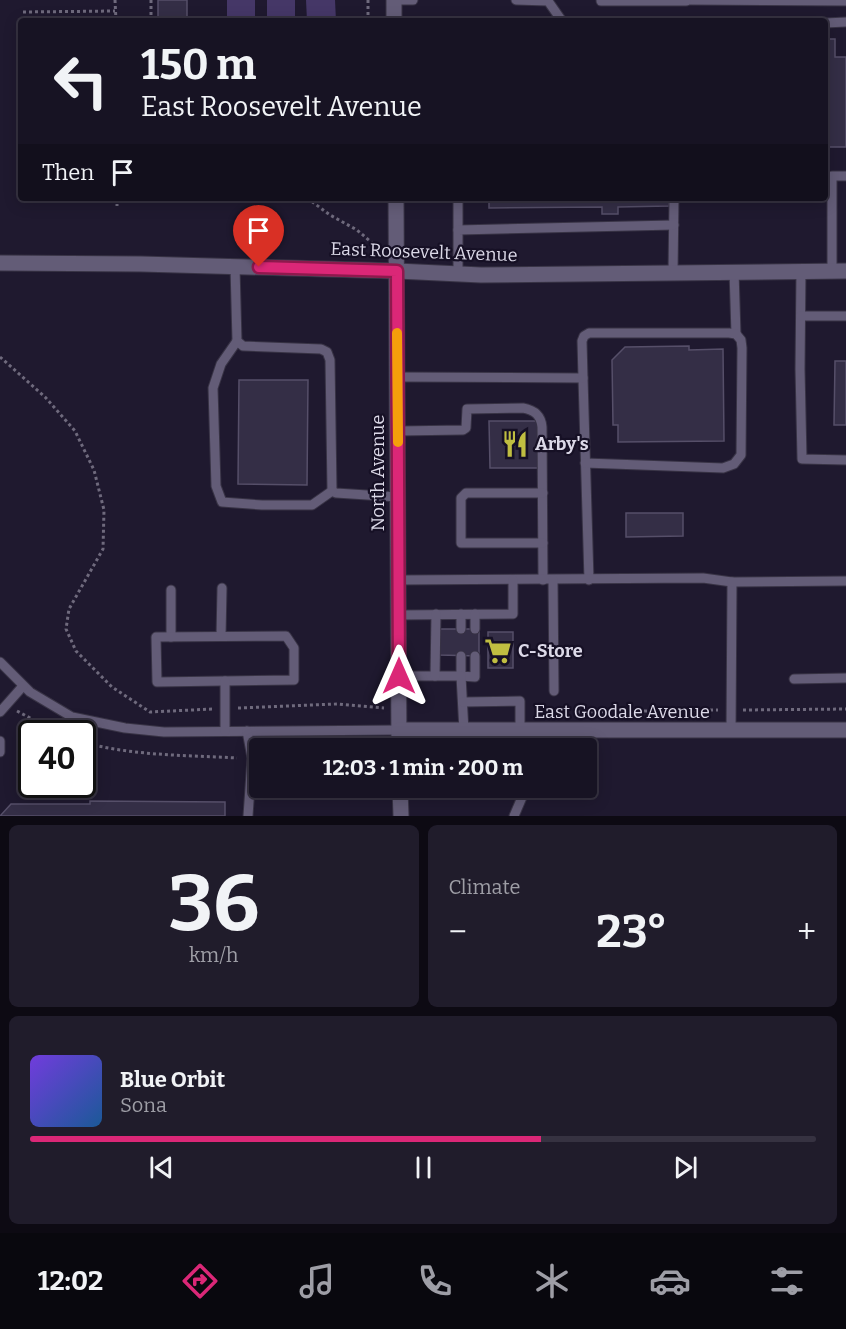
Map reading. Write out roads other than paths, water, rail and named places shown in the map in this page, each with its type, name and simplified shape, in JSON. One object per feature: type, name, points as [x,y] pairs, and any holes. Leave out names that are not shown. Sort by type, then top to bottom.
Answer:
[{"type":"street","points":[[394,0],[394,18]]},
{"type":"street","name":"North Avenue","points":[[396,201],[399,738]]},
{"type":"street","name":"East Roosevelt Avenue","points":[[0,263],[458,274],[839,271]]},
{"type":"street","name":"East Goodale Avenue","points":[[399,730],[846,730]]},
{"type":"street","points":[[400,798],[401,816]]},
{"type":"lane","points":[[394,0],[413,0]]},
{"type":"lane","points":[[516,0],[548,1],[560,18]]},
{"type":"lane","points":[[601,1],[846,1]]},
{"type":"lane","points":[[828,23],[846,22]]},
{"type":"lane","points":[[839,271],[828,177],[846,176]]},
{"type":"lane","points":[[458,201],[458,274]]},
{"type":"lane","points":[[673,272],[674,201]]},
{"type":"lane","points":[[458,230],[674,225]]},
{"type":"lane","points":[[236,267],[237,340],[221,364],[213,388],[216,486],[222,502],[312,505],[332,491]]},
{"type":"lane","points":[[585,464],[723,468],[734,464],[741,455],[742,348],[741,340],[736,334],[734,271]]},
{"type":"lane","points":[[801,271],[802,459],[846,460]]},
{"type":"lane","points":[[801,316],[846,316]]},
{"type":"lane","points":[[589,580],[582,341],[584,336],[589,333],[736,334]]},
{"type":"lane","points":[[237,340],[243,346],[321,349],[327,352],[330,360],[332,491]]},
{"type":"lane","points":[[397,377],[583,378]]},
{"type":"lane","points":[[398,431],[463,430],[466,428],[467,409],[523,408],[540,417],[543,543],[548,580],[554,691]]},
{"type":"lane","points":[[332,491],[398,497]]},
{"type":"lane","points":[[543,492],[466,493],[461,498],[461,543],[543,543]]},
{"type":"lane","points":[[399,580],[846,581]]},
{"type":"lane","points":[[399,615],[513,614],[513,580]]},
{"type":"lane","points":[[731,731],[732,582]]},
{"type":"lane","points":[[221,636],[222,588]]},
{"type":"lane","points":[[171,590],[171,637]]},
{"type":"lane","points":[[435,614],[435,676]]},
{"type":"lane","points":[[461,614],[461,629]]},
{"type":"lane","points":[[475,614],[475,629]]},
{"type":"lane","points":[[221,636],[286,636],[294,648],[294,680],[157,682],[156,637],[221,636]]},
{"type":"lane","points":[[461,656],[464,731]]},
{"type":"lane","points":[[399,676],[475,676],[475,656]]},
{"type":"lane","points":[[0,662],[23,686],[72,717],[125,728],[165,732],[399,730]]},
{"type":"lane","points":[[794,679],[846,678]]},
{"type":"lane","points":[[225,681],[225,731]]},
{"type":"lane","points":[[0,712],[23,686]]},
{"type":"lane","points":[[463,702],[520,701],[530,738]]},
{"type":"lane","points":[[247,731],[252,758],[248,816]]},
{"type":"lane","points":[[0,741],[0,752]]},
{"type":"lane","points":[[514,816],[522,798]]},
{"type":"place","name":"Arby's","points":[[515,444]]},
{"type":"place","name":"C-Store","points":[[498,651]]}]
